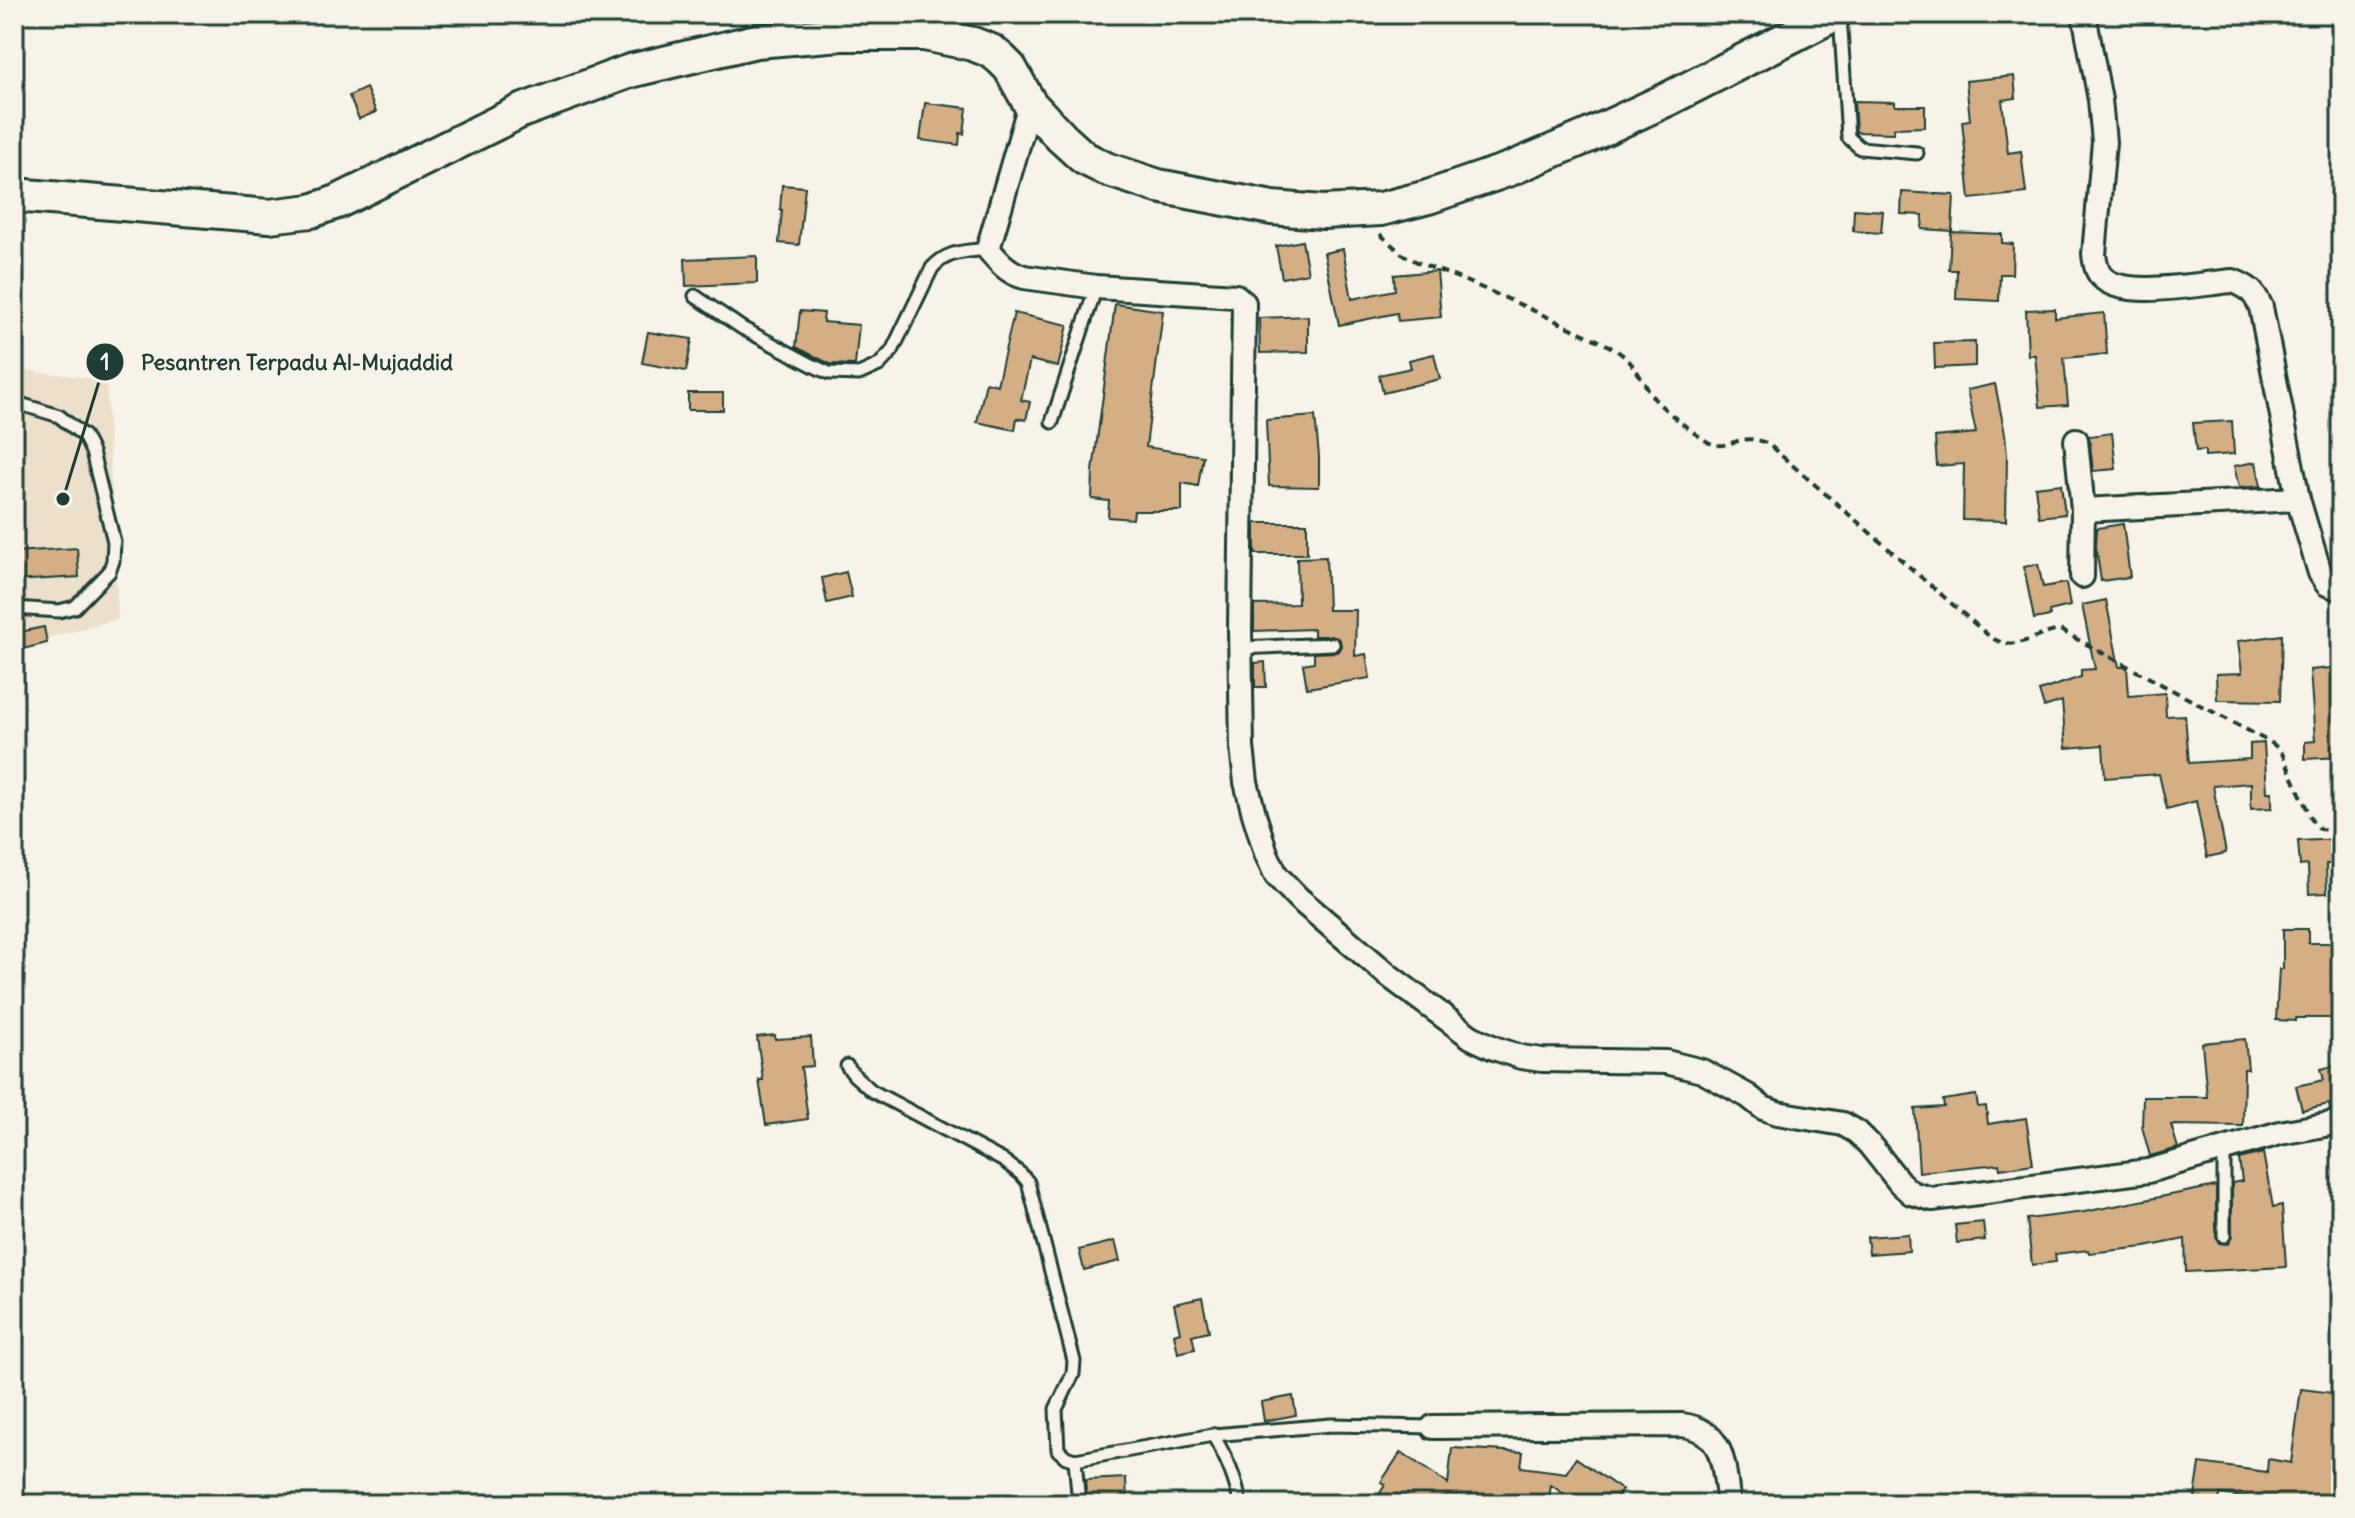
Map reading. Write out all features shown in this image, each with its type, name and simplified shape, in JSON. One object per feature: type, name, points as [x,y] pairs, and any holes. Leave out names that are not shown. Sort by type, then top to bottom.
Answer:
[{"type":"street","points":[[14,195],[269,216],[311,211],[337,202],[521,111],[630,71],[756,41],[932,24],[991,51],[1010,68],[1030,104],[1062,138],[1084,158],[1106,169],[1145,182],[1272,208],[1313,212],[1381,209],[1428,197],[1549,153],[1668,99],[1837,14]]},
{"type":"street","points":[[2084,14],[2100,100],[2104,142],[2095,265],[2111,284],[2128,290],[2233,281],[2248,286],[2256,295],[2261,307],[2298,499],[2320,573],[2327,584],[2341,589]]},
{"type":"street","points":[[1030,104],[988,249],[1002,267],[1013,274],[1096,287],[1236,296],[1244,303],[1240,648],[1242,747],[1246,782],[1266,853],[1276,875],[1298,898],[1388,975],[1471,1037],[1521,1057],[1666,1062],[1702,1071],[1748,1096],[1763,1108],[1777,1113],[1843,1124],[1857,1132],[1911,1193],[1932,1199],[2082,1178],[2114,1177],[2178,1164],[2280,1133],[2341,1122]]},
{"type":"street","points":[[2076,440],[2083,510],[2082,576]]},
{"type":"street","points":[[2083,510],[2298,499]]},
{"type":"street","points":[[1433,1427],[1698,1427],[1709,1434],[1719,1451],[1729,1504]]},
{"type":"lane","points":[[1837,14],[1848,137],[1860,148],[1917,153]]},
{"type":"lane","points":[[695,296],[742,328],[814,366],[829,373],[859,374],[879,365],[892,351],[932,268],[939,260],[948,254],[988,249]]},
{"type":"lane","points":[[1052,422],[1096,287]]},
{"type":"lane","points":[[14,402],[59,416],[84,436],[92,452],[114,542],[109,572],[75,607],[59,611],[14,608]]},
{"type":"lane","points":[[1240,648],[1333,644]]},
{"type":"lane","points":[[847,1066],[872,1091],[1004,1161],[1028,1182],[1074,1361],[1073,1374],[1056,1409],[1058,1450],[1066,1457],[1075,1460],[1213,1435],[1331,1425],[1433,1427]]},
{"type":"lane","points":[[2224,1149],[2224,1236]]},
{"type":"lane","points":[[1213,1435],[1227,1459],[1240,1504]]},
{"type":"lane","points":[[1075,1460],[1079,1504]]},
{"type":"path","points":[[1360,211],[1388,244],[1402,254],[1609,346],[1625,357],[1639,373],[1655,401],[1709,442],[1720,446],[1746,438],[1768,444],[1990,637],[2002,644],[2015,644],[2060,630],[2273,744],[2281,751],[2312,820],[2320,829],[2341,831]]},
{"type":"shaded area","points":[[14,369],[106,380],[118,619],[14,647]]},
{"type":"building","points":[[2014,76],[2016,98],[2002,100],[2008,153],[2021,151],[2026,193],[1970,199],[1962,121],[1970,120],[1966,81]]},
{"type":"building","points":[[366,88],[376,112],[359,119],[349,96]]},
{"type":"building","points":[[1854,101],[1925,106],[1925,127],[1894,128],[1894,133],[1856,132]]},
{"type":"building","points":[[925,103],[967,108],[964,134],[960,133],[959,145],[920,140]]},
{"type":"building","points":[[782,185],[805,187],[799,245],[779,243]]},
{"type":"building","points":[[1902,192],[1954,195],[1952,231],[1922,229],[1923,215],[1901,214]]},
{"type":"building","points":[[1854,209],[1883,211],[1881,233],[1853,231]]},
{"type":"building","points":[[1951,232],[2002,234],[2002,243],[2013,244],[2012,274],[2000,274],[1999,301],[1956,299],[1957,270],[1949,270]]},
{"type":"building","points":[[1302,241],[1308,273],[1282,278],[1276,246]]},
{"type":"building","points":[[1343,249],[1352,299],[1395,290],[1394,275],[1437,271],[1441,317],[1398,321],[1397,313],[1339,325],[1324,253]]},
{"type":"building","points":[[757,256],[757,283],[686,286],[685,259]]},
{"type":"building","points":[[1115,304],[1163,311],[1146,447],[1203,456],[1198,486],[1182,483],[1182,511],[1134,511],[1133,519],[1108,517],[1109,501],[1092,499]]},
{"type":"building","points":[[2055,309],[2055,318],[2104,313],[2107,354],[2064,358],[2068,405],[2040,407],[2035,355],[2028,355],[2026,310]]},
{"type":"building","points":[[800,311],[824,313],[823,322],[859,325],[855,365],[830,364],[796,347]]},
{"type":"building","points":[[1014,313],[1068,325],[1058,367],[1030,360],[1021,400],[1030,402],[1026,420],[1017,418],[1015,430],[977,422],[986,382],[997,385]]},
{"type":"building","points":[[1308,316],[1308,352],[1260,353],[1259,318]]},
{"type":"building","points":[[648,332],[692,339],[686,371],[642,363]]},
{"type":"building","points":[[1975,342],[1975,366],[1935,368],[1934,343]]},
{"type":"building","points":[[1434,354],[1440,379],[1383,393],[1379,375],[1411,368],[1409,360]]},
{"type":"building","points":[[1995,384],[2007,455],[2006,521],[1963,520],[1964,464],[1937,466],[1935,437],[1976,433],[1967,390]]},
{"type":"building","points":[[688,393],[723,393],[723,410],[688,410]]},
{"type":"building","points":[[1315,416],[1319,487],[1269,486],[1266,420]]},
{"type":"building","points":[[2232,421],[2234,454],[2205,456],[2205,450],[2196,451],[2193,423]]},
{"type":"building","points":[[2112,433],[2116,469],[2093,471],[2089,436]]},
{"type":"building","points":[[2256,462],[2261,486],[2239,488],[2234,466]]},
{"type":"building","points":[[2061,484],[2065,514],[2039,517],[2035,487]]},
{"type":"building","points":[[1255,523],[1307,523],[1307,554],[1255,554]]},
{"type":"building","points":[[2123,524],[2130,577],[2101,581],[2096,547],[2097,528]]},
{"type":"building","points":[[77,548],[79,577],[14,581],[14,552]]},
{"type":"building","points":[[1326,557],[1328,610],[1356,610],[1355,656],[1366,654],[1370,678],[1307,688],[1303,664],[1314,662],[1314,653],[1337,652],[1341,647],[1340,640],[1333,636],[1314,636],[1314,629],[1254,631],[1254,605],[1298,604],[1297,558]]},
{"type":"building","points":[[2038,564],[2043,587],[2066,583],[2070,606],[2049,611],[2050,616],[2034,619],[2024,567]]},
{"type":"building","points":[[846,572],[852,597],[827,603],[822,578]]},
{"type":"building","points":[[2106,600],[2119,667],[2127,667],[2129,696],[2165,693],[2166,716],[2185,715],[2189,763],[2250,759],[2250,744],[2264,743],[2267,792],[2272,792],[2272,808],[2251,809],[2251,783],[2213,786],[2226,853],[2207,857],[2196,801],[2167,809],[2159,774],[2105,778],[2103,745],[2066,748],[2062,701],[2044,707],[2039,691],[2081,677],[2081,670],[2095,669],[2082,605]]},
{"type":"building","points":[[44,627],[47,643],[23,649],[20,632]]},
{"type":"building","points":[[2282,635],[2280,701],[2217,700],[2216,674],[2242,673],[2238,641]]},
{"type":"building","points":[[1265,662],[1266,687],[1255,687],[1255,663]]},
{"type":"building","points":[[2341,667],[2341,693],[2335,694],[2340,757],[2305,759],[2305,742],[2315,741],[2310,670]]},
{"type":"building","points":[[2341,839],[2341,864],[2326,864],[2327,893],[2309,894],[2308,865],[2300,866],[2298,841]]},
{"type":"building","points":[[2283,929],[2308,929],[2308,943],[2341,943],[2341,1018],[2276,1020],[2279,969],[2283,969]]},
{"type":"building","points":[[775,1035],[775,1039],[811,1037],[813,1066],[801,1067],[808,1119],[766,1125],[757,1037]]},
{"type":"building","points":[[2245,1039],[2248,1069],[2244,1069],[2243,1126],[2171,1125],[2178,1148],[2150,1156],[2142,1127],[2143,1097],[2207,1097],[2202,1043]]},
{"type":"building","points":[[2341,1064],[2341,1108],[2330,1110],[2329,1104],[2302,1110],[2296,1086],[2324,1080],[2321,1069]]},
{"type":"building","points":[[1976,1095],[1978,1107],[1986,1106],[1988,1124],[2026,1118],[2033,1164],[2000,1169],[1999,1164],[1919,1172],[1915,1109],[1944,1107],[1943,1100]]},
{"type":"building","points":[[2263,1153],[2273,1207],[2282,1205],[2286,1267],[2186,1272],[2185,1239],[2145,1247],[2055,1254],[2056,1262],[2032,1265],[2027,1219],[2084,1212],[2216,1186],[2216,1237],[2219,1243],[2228,1244],[2232,1236],[2232,1183],[2242,1181],[2239,1159]]},
{"type":"building","points":[[1983,1222],[1985,1240],[1957,1243],[1955,1225]]},
{"type":"building","points":[[1908,1234],[1909,1251],[1869,1254],[1867,1237]]},
{"type":"building","points":[[1115,1241],[1120,1261],[1084,1270],[1079,1250]]},
{"type":"building","points":[[1202,1298],[1209,1331],[1192,1335],[1195,1349],[1178,1353],[1174,1334],[1180,1332],[1174,1304]]},
{"type":"building","points":[[2301,1389],[2334,1393],[2332,1409],[2341,1410],[2337,1468],[2341,1468],[2341,1504],[2272,1504],[2272,1501],[2220,1494],[2219,1504],[2194,1504],[2200,1463],[2267,1472],[2268,1459],[2291,1463]]},
{"type":"building","points":[[1293,1396],[1296,1415],[1264,1421],[1261,1402]]},
{"type":"building","points":[[1452,1448],[1523,1452],[1521,1467],[1566,1473],[1576,1458],[1622,1490],[1612,1504],[1578,1504],[1551,1485],[1548,1504],[1510,1504],[1470,1499],[1477,1504],[1386,1504],[1377,1498],[1385,1485],[1381,1482],[1401,1452],[1448,1484]]},
{"type":"building","points":[[1126,1478],[1127,1504],[1087,1504],[1085,1480]]},
{"type":"place","name":"Pesantren Terpadu Al-Mujaddid","points":[[63,499]]}]
